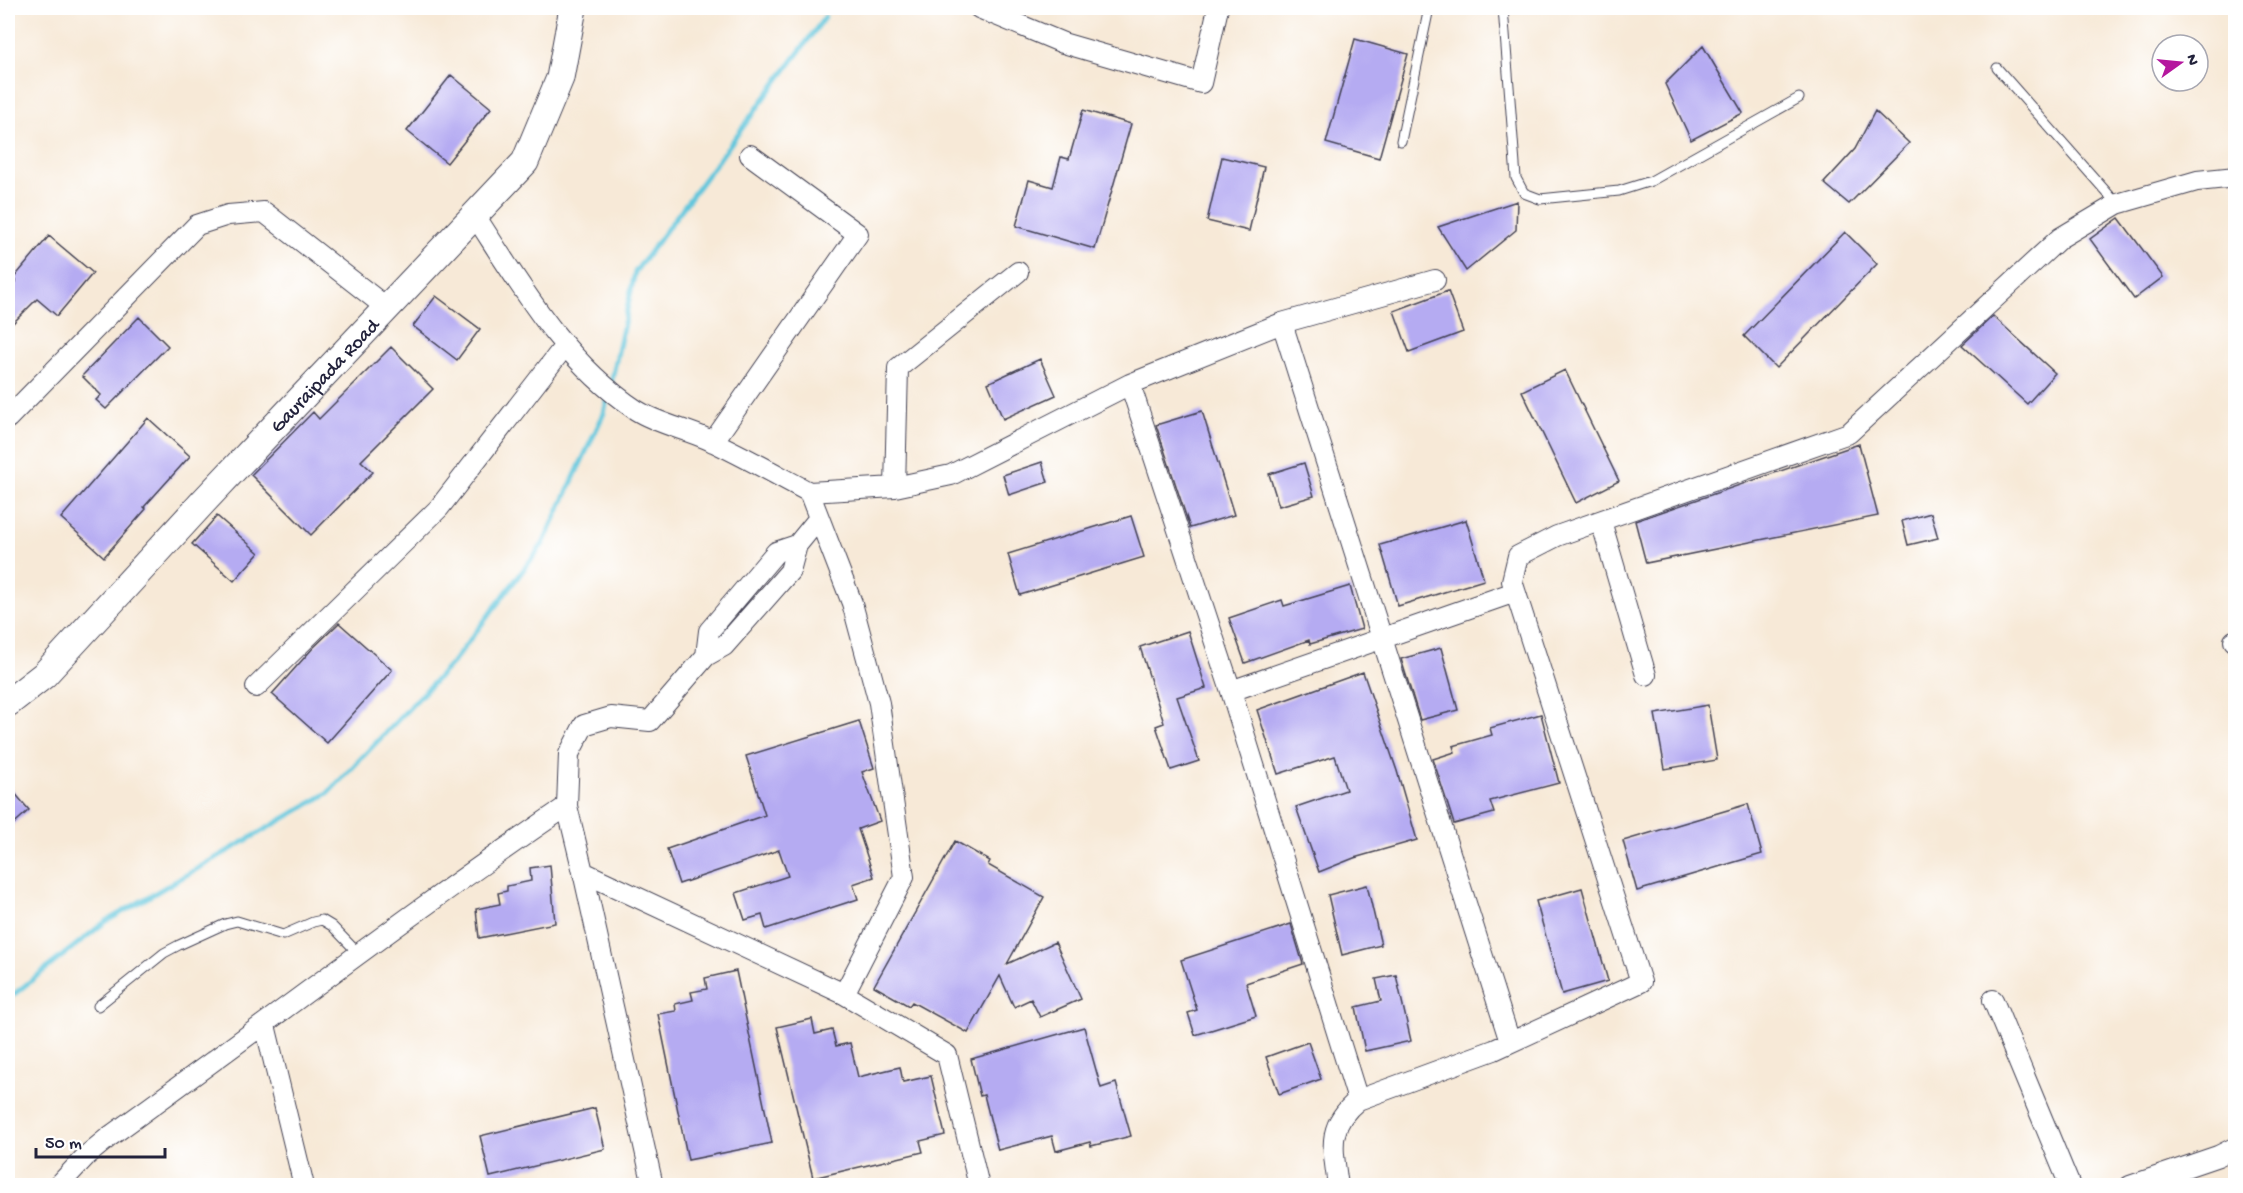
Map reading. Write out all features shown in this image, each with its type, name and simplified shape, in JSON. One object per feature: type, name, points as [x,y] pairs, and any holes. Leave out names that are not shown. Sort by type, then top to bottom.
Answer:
[{"type":"street","name":"Gauraipada Road","points":[[8,703],[44,675],[525,162],[560,78],[573,8]]},
{"type":"street","points":[[979,8],[1064,43],[1201,83],[1218,8]]},
{"type":"street","points":[[713,442],[858,234],[750,155]]},
{"type":"street","points":[[1338,1185],[1334,1158],[1334,1132],[1346,1110],[1358,1100],[1510,1042],[1641,982],[1512,581],[1518,556],[1557,536],[1849,433],[2060,238],[2116,204],[2197,181],[2235,177]]},
{"type":"street","points":[[8,418],[197,225],[228,215],[264,212],[387,308]]},
{"type":"street","points":[[474,214],[537,312],[564,346],[595,378],[638,411],[713,442],[809,492],[895,488],[951,475],[1130,384],[1282,323],[1435,280]]},
{"type":"street","points":[[895,488],[898,368],[1018,272]]},
{"type":"street","points":[[1282,323],[1384,638],[1510,1042]]},
{"type":"street","points":[[256,687],[440,508],[564,346]]},
{"type":"street","points":[[1130,384],[1231,692],[1358,1100]]},
{"type":"street","points":[[809,492],[852,603],[879,703],[904,877],[844,993]]},
{"type":"street","points":[[653,1185],[567,806],[569,753],[584,725],[611,717],[650,721],[706,656],[709,632],[776,552],[797,545],[819,518]]},
{"type":"street","points":[[1601,520],[1646,675]]},
{"type":"street","points":[[1231,692],[1515,591]]},
{"type":"street","points":[[58,1185],[86,1156],[109,1137],[265,1025],[464,875],[567,806]]},
{"type":"street","points":[[583,872],[844,993],[947,1055],[979,1185]]},
{"type":"street","points":[[1993,1000],[2070,1185]]},
{"type":"street","points":[[265,1025],[304,1185]]},
{"type":"street","points":[[2130,1185],[2218,1156],[2235,1147]]},
{"type":"lane","points":[[1401,141],[1429,8]]},
{"type":"lane","points":[[1503,8],[1516,178],[1524,193],[1540,199],[1619,191],[1651,181],[1799,98]]},
{"type":"lane","points":[[1997,68],[2116,204]]},
{"type":"lane","points":[[98,1006],[171,949],[225,924],[237,921],[283,935],[322,920],[332,926],[359,954]]},
{"type":"building","points":[[1355,39],[1408,54],[1379,158],[1326,143]]},
{"type":"building","points":[[1703,46],[1743,113],[1691,140],[1665,84]]},
{"type":"building","points":[[451,75],[491,108],[447,163],[407,131]]},
{"type":"building","points":[[1083,110],[1131,124],[1095,249],[1016,226],[1029,180],[1053,187],[1061,157],[1069,159]]},
{"type":"building","points":[[1875,111],[1909,143],[1849,204],[1824,183],[1855,149]]},
{"type":"building","points":[[1222,157],[1264,167],[1249,231],[1207,221]]},
{"type":"building","points":[[1517,201],[1516,230],[1466,271],[1438,227]]},
{"type":"building","points":[[2119,218],[2163,277],[2134,299],[2090,239]]},
{"type":"building","points":[[1845,232],[1877,264],[1776,368],[1744,336]]},
{"type":"building","points":[[49,236],[93,273],[57,316],[37,299],[8,328],[8,289],[16,281],[13,279]]},
{"type":"building","points":[[1448,291],[1463,332],[1409,352],[1394,311]]},
{"type":"building","points":[[436,296],[480,329],[457,360],[413,326]]},
{"type":"building","points":[[1993,316],[2055,373],[2027,404],[1962,345]]},
{"type":"building","points":[[139,317],[168,346],[106,409],[96,400],[101,395],[82,376]]},
{"type":"building","points":[[391,347],[433,389],[361,461],[373,472],[311,535],[251,475],[313,412],[319,419]]},
{"type":"building","points":[[1040,359],[1056,395],[1003,419],[988,383]]},
{"type":"building","points":[[1565,370],[1619,481],[1576,503],[1522,391]]},
{"type":"building","points":[[1202,411],[1234,515],[1190,528],[1156,425]]},
{"type":"building","points":[[148,418],[190,456],[144,507],[146,509],[104,557],[61,518]]},
{"type":"building","points":[[1859,444],[1878,516],[1646,563],[1635,521]]},
{"type":"building","points":[[1042,462],[1048,482],[1009,495],[1003,475]]},
{"type":"building","points":[[1304,463],[1314,496],[1279,506],[1269,474]]},
{"type":"building","points":[[1931,513],[1938,538],[1908,545],[1902,521]]},
{"type":"building","points":[[217,516],[259,553],[234,581],[192,544]]},
{"type":"building","points":[[1131,516],[1144,557],[1020,595],[1008,554]]},
{"type":"building","points":[[1466,520],[1484,580],[1398,606],[1380,545]]},
{"type":"building","points":[[1350,586],[1362,629],[1310,644],[1309,640],[1245,663],[1229,618],[1282,600],[1284,606]]},
{"type":"building","points":[[339,623],[392,670],[327,743],[272,694]]},
{"type":"building","points":[[1188,631],[1206,688],[1177,697],[1199,761],[1171,770],[1156,726],[1164,723],[1140,647]]},
{"type":"building","points":[[1441,648],[1458,710],[1420,720],[1401,659]]},
{"type":"building","points":[[1363,672],[1397,771],[1417,840],[1354,858],[1319,872],[1296,807],[1346,790],[1335,756],[1278,774],[1257,710]]},
{"type":"building","points":[[1708,705],[1717,760],[1665,769],[1655,714]]},
{"type":"building","points":[[1541,714],[1559,783],[1490,801],[1494,813],[1454,824],[1433,759],[1455,752],[1453,746],[1492,735],[1490,728]]},
{"type":"building","points":[[859,721],[874,768],[862,772],[880,821],[858,829],[874,877],[853,884],[858,899],[766,929],[762,915],[745,920],[736,893],[788,876],[779,850],[679,884],[667,849],[765,815],[746,756]]},
{"type":"building","points":[[8,785],[29,810],[8,829]]},
{"type":"building","points":[[1748,804],[1762,854],[1637,891],[1623,841]]},
{"type":"building","points":[[955,841],[990,861],[988,865],[1044,897],[1007,964],[1055,942],[1081,999],[1040,1017],[1031,999],[1014,1007],[1000,976],[968,1033],[912,1002],[909,1006],[874,986]]},
{"type":"building","points":[[550,865],[555,923],[479,938],[476,909],[500,904],[498,893],[507,891],[507,886],[531,881],[530,868]]},
{"type":"building","points":[[1367,885],[1381,945],[1342,955],[1328,895]]},
{"type":"building","points":[[1582,888],[1608,981],[1562,994],[1536,901]]},
{"type":"building","points":[[1291,924],[1303,964],[1246,983],[1256,1016],[1195,1035],[1188,1013],[1197,1010],[1181,960]]},
{"type":"building","points":[[736,971],[772,1143],[688,1160],[658,1014],[676,1011],[675,1004],[693,1000],[691,992],[707,989],[705,978]]},
{"type":"building","points":[[1396,975],[1411,1041],[1365,1051],[1356,1007],[1381,1001],[1376,979]]},
{"type":"building","points":[[812,1019],[815,1034],[832,1030],[836,1046],[850,1043],[858,1077],[900,1067],[903,1082],[931,1076],[945,1135],[920,1141],[923,1152],[813,1178],[777,1027]]},
{"type":"building","points":[[1084,1027],[1101,1088],[1116,1083],[1131,1136],[1091,1146],[1090,1142],[1056,1151],[1052,1136],[998,1150],[984,1095],[980,1096],[971,1059]]},
{"type":"building","points":[[1308,1042],[1321,1079],[1279,1094],[1266,1057]]},
{"type":"building","points":[[595,1108],[605,1149],[490,1177],[480,1136]]},
{"type":"waterway","points":[[611,384],[635,272],[825,17]]},
{"type":"waterway","points":[[8,999],[105,922],[328,793],[453,662],[543,544],[604,413],[608,396]]}]
